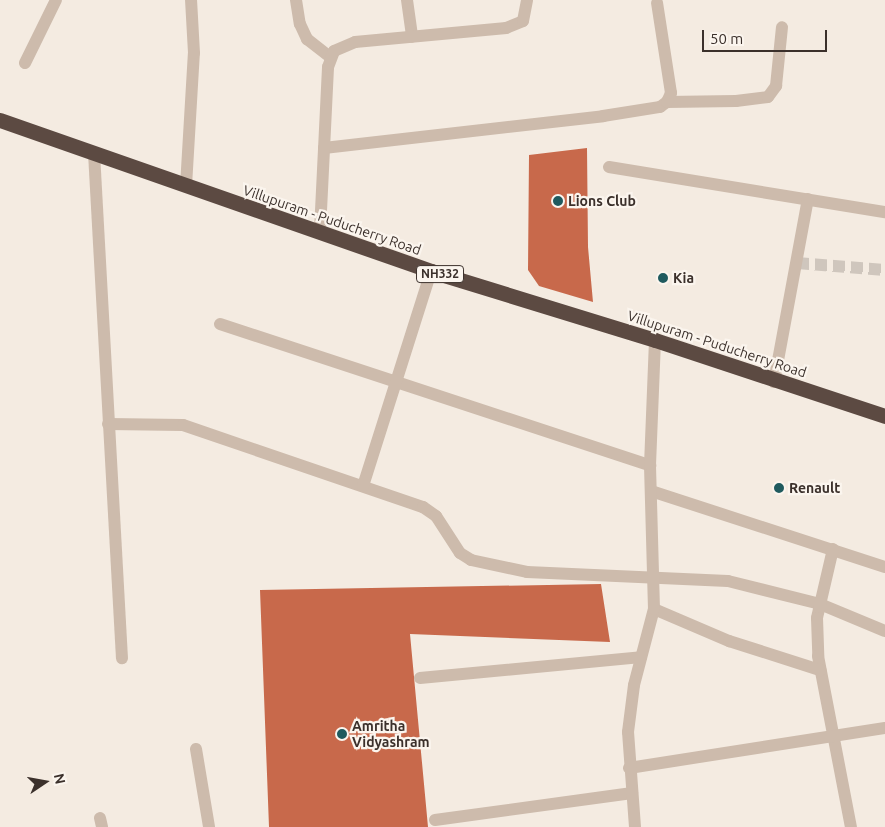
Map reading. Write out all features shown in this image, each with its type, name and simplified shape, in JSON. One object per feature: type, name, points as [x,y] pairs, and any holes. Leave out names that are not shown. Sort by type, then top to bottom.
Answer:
[{"type":"highway","name":"Villupuram - Puducherry Road","points":[[0,120],[431,271],[655,340],[774,382],[885,416]]},
{"type":"street","points":[[25,63],[56,0]]},
{"type":"street","points":[[186,186],[194,53],[191,0]]},
{"type":"street","points":[[296,0],[300,24],[307,40],[330,57]]},
{"type":"street","points":[[407,0],[412,37]]},
{"type":"street","points":[[320,231],[330,57],[339,48],[355,42],[517,25],[527,12],[527,0]]},
{"type":"street","points":[[324,148],[604,116],[660,107],[667,102],[671,93],[657,3]]},
{"type":"street","points":[[667,102],[736,101],[768,96],[776,86],[782,27]]},
{"type":"street","points":[[94,153],[122,658]]},
{"type":"street","points":[[609,167],[885,212]]},
{"type":"street","points":[[774,382],[808,199]]},
{"type":"street","points":[[363,486],[431,271]]},
{"type":"street","points":[[220,324],[650,466]]},
{"type":"street","points":[[635,827],[629,768],[628,732],[641,657],[654,609],[655,576],[650,466],[655,340]]},
{"type":"street","points":[[108,424],[183,425],[423,506],[436,516],[460,553],[471,560],[527,572],[655,576],[728,581],[820,604],[885,631]]},
{"type":"street","points":[[651,491],[885,566]]},
{"type":"street","points":[[833,550],[817,618],[820,670],[851,827]]},
{"type":"street","points":[[654,609],[729,641],[820,670]]},
{"type":"street","points":[[420,678],[641,657]]},
{"type":"street","points":[[629,768],[885,728]]},
{"type":"street","points":[[196,749],[210,827]]},
{"type":"street","points":[[435,820],[632,793]]},
{"type":"building","name":"Lions Club","points":[[587,148],[588,247],[593,302],[539,286],[528,270],[529,155]]},
{"type":"building","name":"Amritha Vidyashram","points":[[601,584],[610,642],[410,634],[428,827],[269,827],[260,590]]},
{"type":"tunnel","points":[[797,263],[885,270]]},
{"type":"place","name":"Lions Club","points":[[558,201]]},
{"type":"place","name":"Kia","points":[[663,278]]},
{"type":"place","name":"Renault","points":[[779,488]]},
{"type":"place","name":"Amritha Vidyashram","points":[[342,734]]}]
